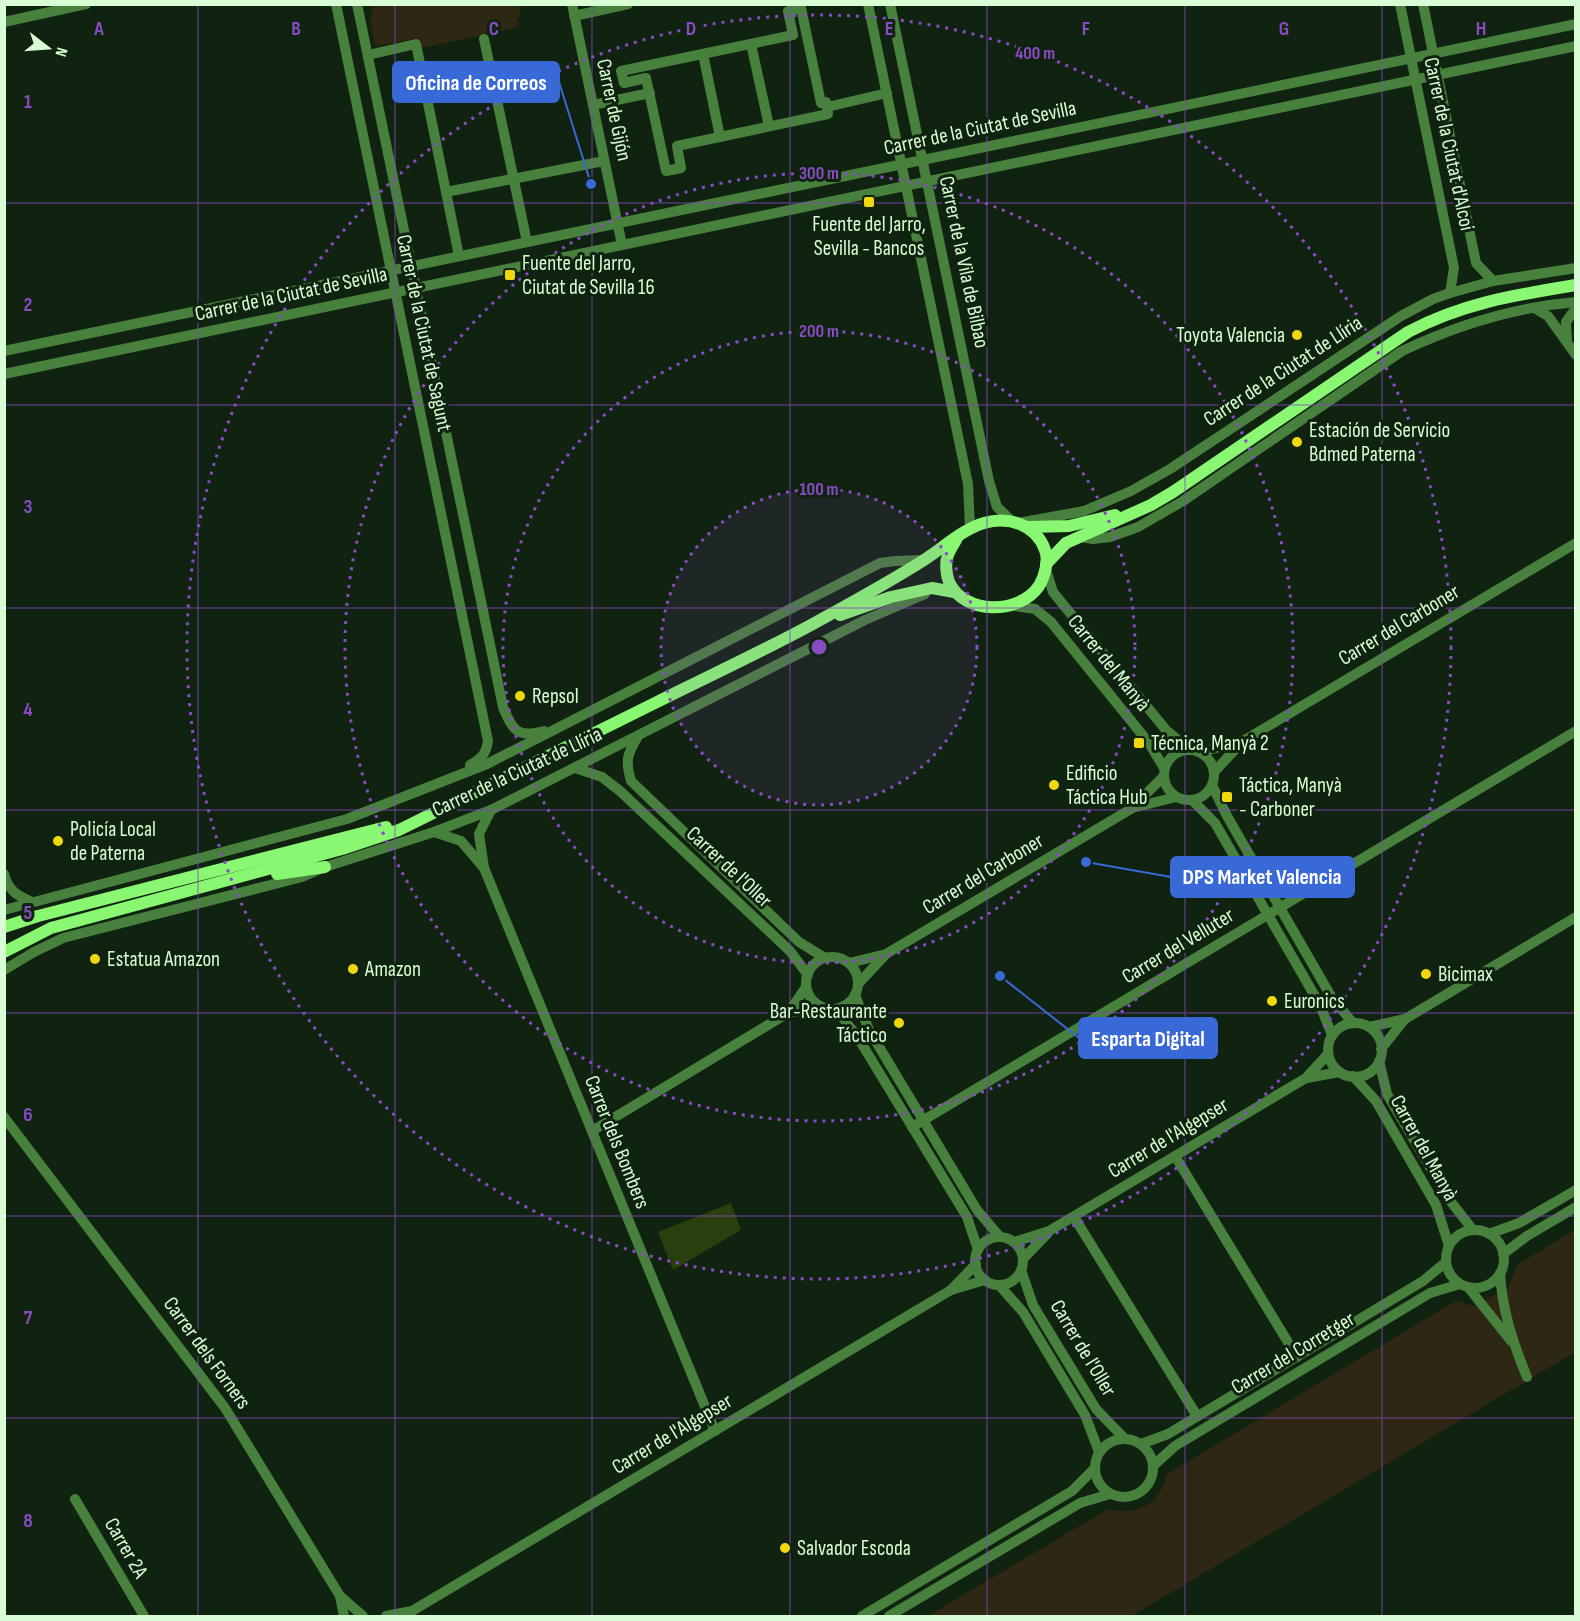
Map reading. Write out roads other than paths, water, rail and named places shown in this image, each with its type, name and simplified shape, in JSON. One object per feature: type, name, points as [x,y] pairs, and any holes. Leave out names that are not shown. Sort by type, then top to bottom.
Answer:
[{"type":"street","points":[[4,22],[86,4]]},
{"type":"street","name":"Carrer de la Ciutat de Sagunt","points":[[336,4],[488,741],[487,750],[482,758],[445,781]]},
{"type":"street","name":"Carrer de la Ciutat de Sagunt","points":[[357,4],[503,707],[510,724],[517,732],[530,734],[555,728]]},
{"type":"street","points":[[573,10],[628,4]]},
{"type":"street","name":"Carrer de la Vila de Bilbao","points":[[868,4],[968,484],[970,528]]},
{"type":"street","name":"Carrer de la Vila de Bilbao","points":[[890,4],[989,481],[997,507],[1019,524]]},
{"type":"street","name":"Carrer de la Ciutat d'Alcoi","points":[[1400,4],[1454,268],[1450,292]]},
{"type":"street","name":"Carrer de la Ciutat d'Alcoi","points":[[1423,4],[1476,263],[1493,281]]},
{"type":"street","points":[[801,8],[821,103],[826,102],[828,114],[677,146],[681,168],[666,171],[646,78],[624,83],[621,71],[751,44],[793,35],[788,11],[801,8]]},
{"type":"street","name":"Carrer de Gijón","points":[[573,10],[617,224]]},
{"type":"street","name":"Carrer de la Ciutat de Sevilla","points":[[4,351],[1575,24]]},
{"type":"street","points":[[484,39],[526,242]]},
{"type":"street","points":[[368,55],[416,44],[459,256]]},
{"type":"street","points":[[751,44],[769,126]]},
{"type":"street","name":"Carrer de la Ciutat de Sevilla","points":[[4,374],[1575,46]]},
{"type":"street","points":[[703,54],[720,137]]},
{"type":"street","points":[[593,105],[650,93]]},
{"type":"street","points":[[827,107],[886,93]]},
{"type":"street","points":[[1139,115],[1144,136]]},
{"type":"street","points":[[446,192],[604,161]]},
{"type":"street","points":[[617,224],[622,245]]},
{"type":"street","name":"Carrer de la Ciutat de Llíria","points":[[1019,524],[1084,511],[1131,491],[1170,469],[1401,316],[1433,299],[1450,292],[1493,281],[1575,268]]},
{"type":"street","name":"Carrer de la Ciutat de Llíria","points":[[811,625],[891,597],[932,588],[957,595],[965,602],[984,607],[1008,605],[1028,596],[1039,586],[1046,567],[1066,543],[1151,505],[1173,492],[1408,332],[1432,319],[1483,302],[1575,285]]},
{"type":"street","points":[[1080,537],[1093,539],[1110,537],[1138,527],[1184,501],[1402,351],[1437,334],[1483,318],[1575,302]]},
{"type":"street","points":[[1534,308],[1548,316],[1567,340],[1575,355]]},
{"type":"street","points":[[1567,340],[1566,322],[1575,308]]},
{"type":"street","name":"Carrer de la Ciutat de Llíria","points":[[4,952],[51,928],[342,849],[399,830],[811,625],[923,561],[970,528],[986,523],[1069,526],[1151,505]]},
{"type":"street","points":[[1019,524],[1039,537],[1046,552],[1046,567]]},
{"type":"street","points":[[957,538],[947,556],[947,576],[957,595]]},
{"type":"street","name":"Carrer del Carboner","points":[[1214,772],[1243,741],[1575,543]]},
{"type":"street","name":"Carrer de la Ciutat de Llíria","points":[[4,910],[347,819],[487,764],[880,563],[923,561]]},
{"type":"street","name":"Carrer del Manyà","points":[[1046,567],[1053,592],[1059,600],[1166,730],[1189,749]]},
{"type":"street","name":"Carrer de la Ciutat de Llíria","points":[[4,970],[63,938],[302,877],[491,810],[865,620],[922,594],[957,595]]},
{"type":"street","name":"Carrer del Manyà","points":[[1008,605],[1035,609],[1051,622],[1149,743],[1164,772]]},
{"type":"street","points":[[473,669],[494,666]]},
{"type":"street","name":"Carrer del Velluter","points":[[923,1120],[1575,731]]},
{"type":"street","points":[[620,791],[631,781],[627,754],[638,736]]},
{"type":"street","name":"Carrer del Carboner","points":[[1201,752],[1243,741]]},
{"type":"street","points":[[1189,749],[1201,752],[1212,764],[1214,772],[1212,785],[1200,798],[1192,800],[1176,797],[1165,785],[1164,772],[1174,754],[1189,749]]},
{"type":"street","name":"Carrer de l'Oller","points":[[575,768],[602,777],[620,791],[790,951],[808,975]]},
{"type":"street","name":"Carrer del Carboner","points":[[858,983],[886,954],[1131,808],[1164,772]]},
{"type":"street","name":"Carrer de l'Oller","points":[[631,781],[799,942],[825,958]]},
{"type":"street","points":[[1212,785],[1227,816],[1332,998],[1353,1023]]},
{"type":"street","name":"Carrer del Carboner","points":[[1131,808],[1176,797]]},
{"type":"street","points":[[1192,800],[1215,824],[1320,1005],[1332,1035]]},
{"type":"street","name":"Carrer de la Ciutat de Llíria","points":[[4,927],[38,915],[394,825],[441,810]]},
{"type":"street","name":"Carrer dels Bombers","points":[[491,810],[479,834],[484,868],[715,1431]]},
{"type":"street","name":"Carrer dels Bombers","points":[[434,832],[461,841],[484,868]]},
{"type":"street","points":[[167,898],[279,874],[325,867]]},
{"type":"street","points":[[4,874],[6,882],[16,896],[33,902]]},
{"type":"street","points":[[1339,1072],[1330,1061],[1328,1054],[1332,1035],[1338,1029],[1353,1023],[1370,1027],[1405,1019],[1575,917]]},
{"type":"street","name":"Carrer del Carboner","points":[[849,963],[886,954]]},
{"type":"street","points":[[592,1131],[788,1013],[819,1006],[836,1009],[850,1002],[855,995],[858,983],[857,975],[849,963],[833,957],[817,962],[808,975],[806,987],[788,1013]]},
{"type":"street","points":[[806,987],[813,1001],[819,1006]]},
{"type":"street","points":[[855,995],[869,1030],[977,1210],[1000,1237],[1018,1246],[1023,1259],[1021,1270],[1012,1281],[999,1285],[985,1280],[975,1264],[978,1250],[987,1240],[1000,1237]]},
{"type":"street","points":[[836,1009],[857,1036],[967,1217],[978,1250]]},
{"type":"street","points":[[1381,1049],[1405,1019]]},
{"type":"street","points":[[1306,1078],[1339,1072],[1353,1076],[1368,1073],[1379,1061],[1381,1049],[1376,1033],[1370,1027]]},
{"type":"street","points":[[1306,1078],[1328,1054]]},
{"type":"street","name":"Carrer del Manyà","points":[[1379,1061],[1387,1094],[1448,1198],[1473,1230]]},
{"type":"street","name":"Carrer del Manyà","points":[[1353,1076],[1377,1101],[1436,1205],[1449,1246]]},
{"type":"street","name":"Carrer de l'Algepser","points":[[1049,1231],[1306,1078]]},
{"type":"street","name":"Carrer dels Forners","points":[[4,1117],[225,1408],[340,1596],[363,1616]]},
{"type":"street","points":[[912,1127],[923,1120]]},
{"type":"street","name":"Carrer dels Forners","points":[[4,1130],[25,1145]]},
{"type":"street","points":[[1175,1156],[1296,1357]]},
{"type":"street","points":[[1513,1343],[1464,1285],[1453,1278],[1446,1262],[1449,1246],[1464,1232],[1473,1230],[1490,1234],[1519,1223],[1575,1190]]},
{"type":"street","points":[[1503,1254],[1527,1236],[1575,1207]]},
{"type":"street","points":[[1074,1216],[1197,1416]]},
{"type":"street","points":[[1014,1242],[1049,1231]]},
{"type":"street","points":[[1023,1259],[1049,1231]]},
{"type":"street","points":[[1490,1234],[1501,1246],[1503,1254],[1500,1273],[1501,1299],[1513,1343],[1527,1377]]},
{"type":"street","name":"Carrer del Corretger","points":[[1141,1444],[1168,1434],[1423,1281],[1446,1262]]},
{"type":"street","points":[[951,1290],[975,1264]]},
{"type":"street","name":"Carrer de l'Oller","points":[[1021,1270],[1034,1305],[1096,1409],[1124,1438]]},
{"type":"street","points":[[1464,1285],[1486,1286],[1500,1273]]},
{"type":"street","points":[[951,1290],[985,1280]]},
{"type":"street","name":"Carrer de l'Oller","points":[[999,1285],[1023,1312],[1085,1415],[1099,1452]]},
{"type":"street","name":"Carrer del Corretger","points":[[1153,1466],[1175,1446],[1430,1293],[1464,1285]]},
{"type":"street","name":"Carrer de l'Algepser","points":[[386,1617],[410,1614],[951,1290]]},
{"type":"street","points":[[862,1617],[1072,1491],[1094,1469],[1099,1452],[1105,1445],[1124,1438],[1141,1444],[1151,1457],[1153,1466],[1150,1481],[1140,1492],[1125,1497],[1110,1494],[1080,1503],[889,1617]]},
{"type":"street","points":[[1094,1469],[1099,1484],[1110,1494]]},
{"type":"street","name":"Carrer 2A","points":[[75,1499],[144,1617]]},
{"type":"street","name":"Carrer dels Forners","points":[[340,1596],[344,1617]]},
{"type":"place","name":"Oficina de Correos","points":[[591,184]]},
{"type":"place","name":"Fuente del Jarro, Sevilla - Bancos","points":[[869,202]]},
{"type":"place","name":"Fuente del Jarro, Ciutat de Sevilla 16","points":[[510,275]]},
{"type":"place","name":"Toyota Valencia","points":[[1297,335]]},
{"type":"place","name":"Estación de Servicio Bdmed Paterna","points":[[1297,442]]},
{"type":"place","name":"Repsol","points":[[520,696]]},
{"type":"place","name":"Técnica, Manyà 2","points":[[1139,743]]},
{"type":"place","name":"Edificio Táctica Hub","points":[[1054,785]]},
{"type":"place","name":"Táctica, Manyà - Carboner","points":[[1227,797]]},
{"type":"place","name":"Policía Local de Paterna","points":[[58,841]]},
{"type":"place","name":"DPS Market Valencia","points":[[1086,862]]},
{"type":"place","name":"Estatua Amazon","points":[[95,959]]},
{"type":"place","name":"Amazon","points":[[353,969]]},
{"type":"place","name":"Bicimax","points":[[1426,974]]},
{"type":"place","name":"Esparta Digital","points":[[1000,976]]},
{"type":"place","name":"Euronics","points":[[1272,1001]]},
{"type":"place","name":"Bar-Restaurante Táctico","points":[[899,1023]]},
{"type":"place","name":"Salvador Escoda","points":[[785,1548]]}]
